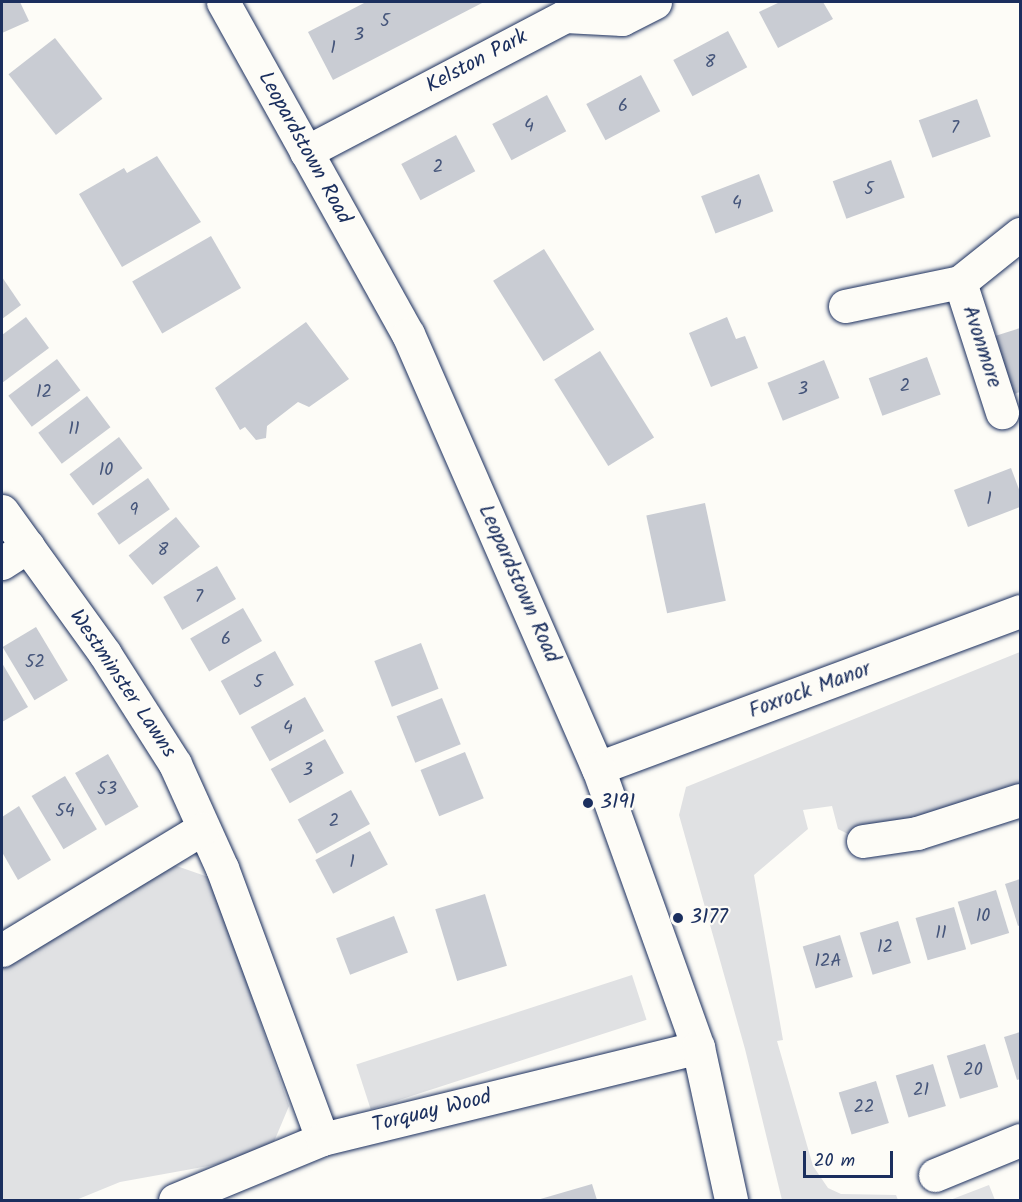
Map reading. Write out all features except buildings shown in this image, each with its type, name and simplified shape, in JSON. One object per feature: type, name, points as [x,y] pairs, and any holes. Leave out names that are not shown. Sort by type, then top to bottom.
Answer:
[{"type":"street","name":"Leopardstown Road","points":[[223,2],[408,334],[598,768],[698,1047],[731,1200]]},
{"type":"street","name":"Kelston Park","points":[[306,152],[560,9],[622,19],[655,2]]},
{"type":"street","name":"Avonmore","points":[[845,306],[960,282],[1020,234]]},
{"type":"street","name":"Avonmore","points":[[960,282],[1002,412]]},
{"type":"street","name":"Westminster Lawns","points":[[2,511],[15,554],[175,764],[202,829],[222,868],[322,1139]]},
{"type":"street","name":"Foxrock Manor","points":[[598,768],[1020,610]]},
{"type":"street","points":[[863,841],[917,833],[1020,800]]},
{"type":"street","points":[[2,950],[202,829]]},
{"type":"street","name":"Torquay Wood","points":[[175,1200],[322,1139],[698,1047]]},
{"type":"street","points":[[935,1175],[1020,1140]]},
{"type":"shaded area","points":[[1020,652],[1020,786],[854,837],[838,829],[832,806],[803,810],[808,829],[754,875],[783,1040],[777,1041],[813,1166],[828,1188],[841,1194],[896,1195],[898,1200],[782,1200],[745,1049],[679,815],[686,787]]},
{"type":"shaded area","points":[[168,863],[211,878],[289,1106],[273,1144],[236,1161],[120,1182],[76,1200],[2,1200],[2,959]]},
{"type":"shaded area","points":[[632,975],[647,1020],[371,1109],[356,1065]]},
{"type":"shaded area","points":[[989,1185],[995,1200],[950,1200]]},
{"type":"place","name":"3191","points":[[588,803]]},
{"type":"place","name":"3177","points":[[678,918]]}]
